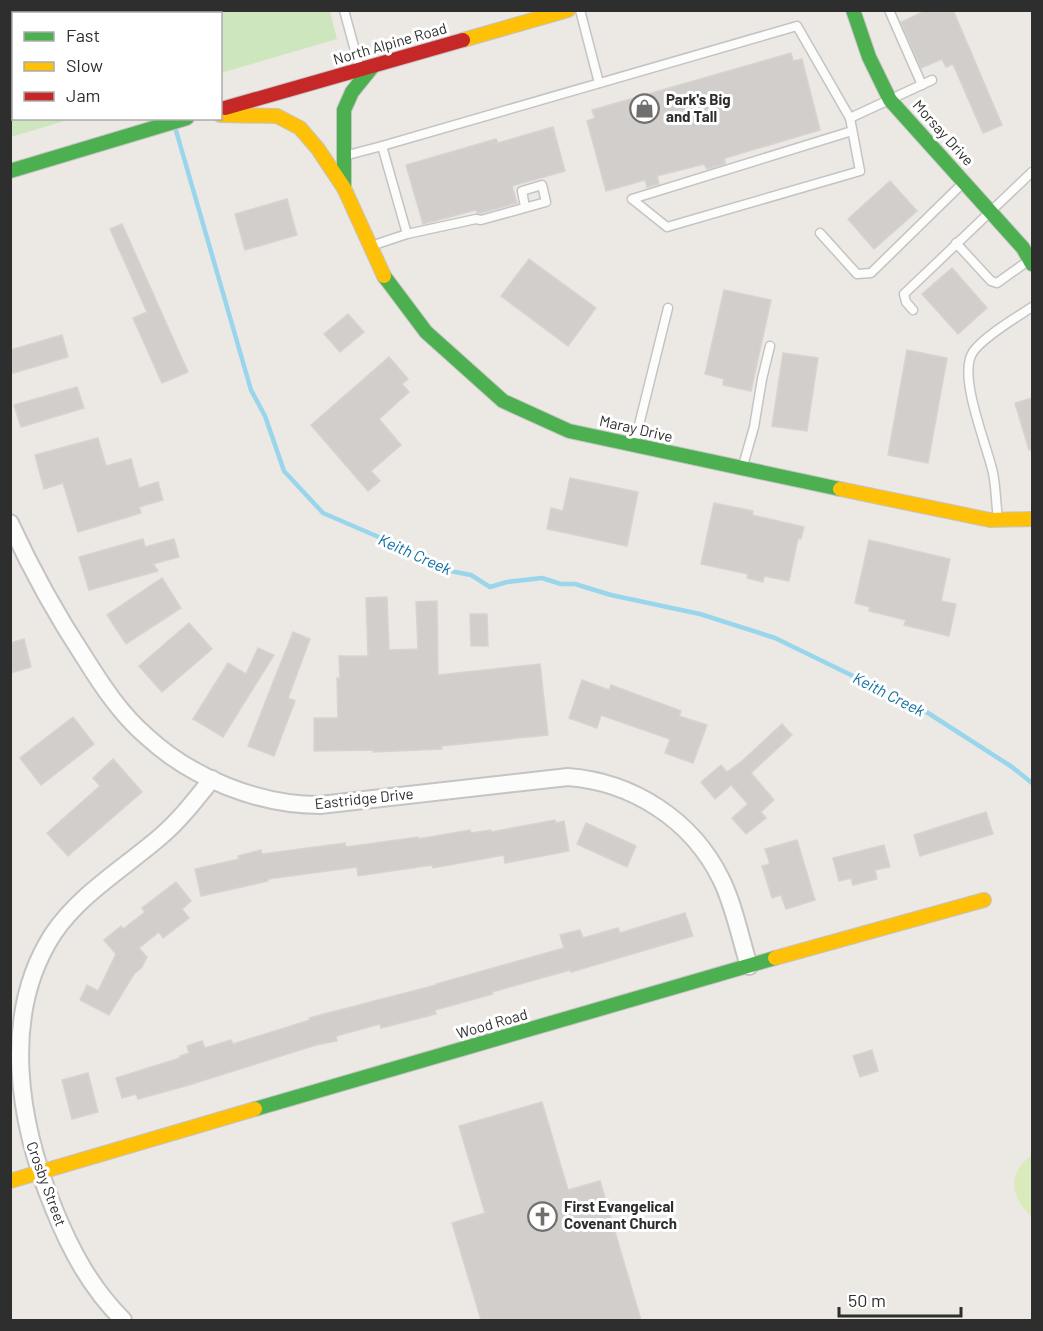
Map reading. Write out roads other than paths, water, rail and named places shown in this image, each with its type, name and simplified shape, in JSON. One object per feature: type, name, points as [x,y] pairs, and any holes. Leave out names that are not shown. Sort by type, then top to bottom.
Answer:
[{"type":"street","name":"North Alpine Road","points":[[222,108],[568,10]]},
{"type":"street","name":"Morsay Drive","points":[[853,10],[869,57],[890,100],[1023,248],[1031,262]]},
{"type":"street","points":[[344,188],[344,110],[367,68]]},
{"type":"street","points":[[222,115],[278,116],[300,128],[318,149],[344,188]]},
{"type":"street","points":[[10,171],[181,120]]},
{"type":"street","name":"Maray Drive","points":[[344,188],[382,273],[426,332],[503,401],[569,431],[966,515],[998,520],[1032,519]]},
{"type":"street","name":"Eastridge Drive","points":[[10,523],[35,575],[58,615],[116,703],[146,736],[183,763],[212,779],[271,801],[303,805],[320,805],[562,777],[588,778],[624,788],[671,817],[702,850],[721,879],[749,966]]},
{"type":"street","name":"Crosby Street","points":[[123,1320],[92,1285],[81,1267],[69,1245],[39,1173],[22,1106],[20,1054],[25,999],[40,957],[52,934],[83,899],[162,835],[212,779]]},
{"type":"street","name":"Wood Road","points":[[10,1181],[984,900]]},
{"type":"lane","points":[[344,10],[367,68]]},
{"type":"lane","points":[[580,10],[599,82]]},
{"type":"lane","points":[[889,10],[922,85]]},
{"type":"lane","points":[[344,156],[797,26],[850,118],[860,171],[667,227],[632,199],[852,131]]},
{"type":"lane","points":[[850,118],[932,80]]},
{"type":"lane","points":[[382,146],[407,234]]},
{"type":"lane","points":[[913,310],[906,302],[904,294],[1032,172]]},
{"type":"lane","points":[[820,233],[857,274],[871,273],[965,182]]},
{"type":"lane","points":[[370,246],[407,234],[476,219],[481,220],[525,207]]},
{"type":"lane","points":[[956,243],[991,281],[997,283],[1031,262]]},
{"type":"lane","points":[[998,520],[993,475],[968,382],[969,360],[974,350],[1003,326],[1032,307]]},
{"type":"lane","points":[[634,445],[668,308]]},
{"type":"lane","points":[[742,469],[754,427],[770,346]]},
{"type":"waterway","name":"Keith Creek","points":[[175,127],[251,390],[265,416],[284,471],[323,513],[418,554],[445,570],[471,575],[490,587],[507,582],[542,578],[700,614],[775,638],[925,711],[1012,767],[1032,783]]},
{"type":"place","name":"Park's Big and Tall","points":[[645,109]]},
{"type":"place","name":"First Evangelical Covenant Church","points":[[543,1216]]}]
